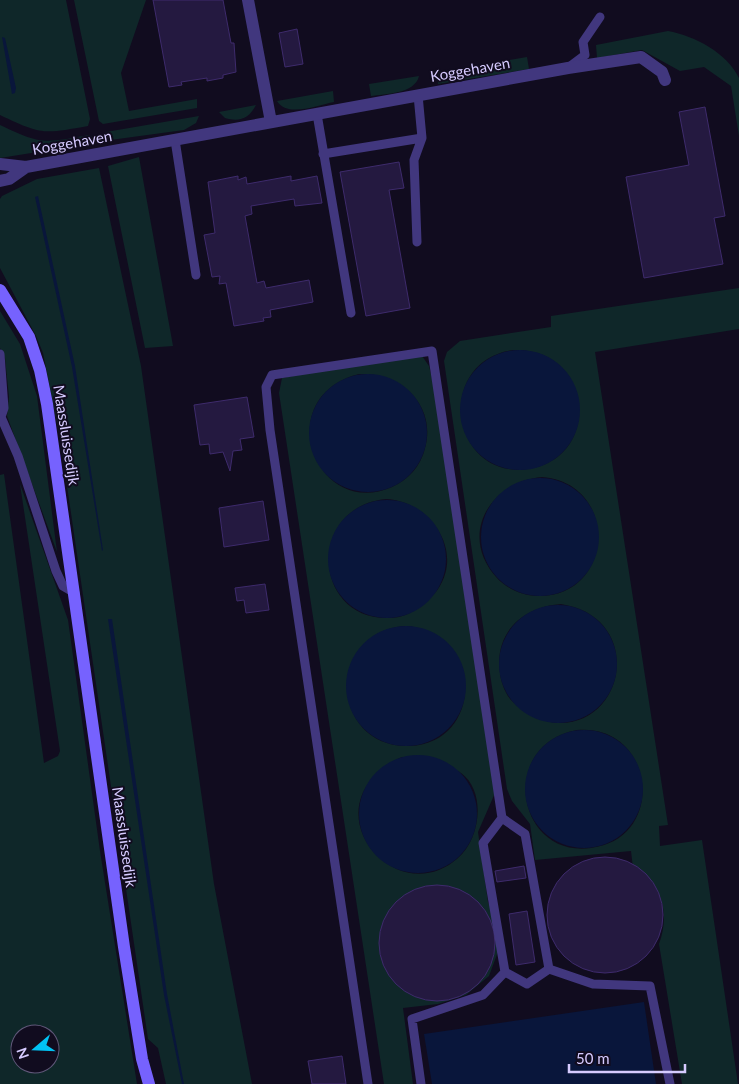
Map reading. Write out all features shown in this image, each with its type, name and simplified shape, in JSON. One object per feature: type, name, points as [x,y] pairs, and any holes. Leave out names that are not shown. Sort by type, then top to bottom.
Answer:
[{"type":"street","points":[[248,0],[271,122]]},
{"type":"street","name":"Koggehaven","points":[[0,164],[26,167],[568,68],[641,57],[662,72],[665,80]]},
{"type":"street","name":"Koggehaven","points":[[0,181],[9,179],[26,167]]},
{"type":"street","name":"Maassluissedijk","points":[[0,290],[29,337],[40,370],[74,593],[124,947],[142,1059],[149,1084]]},
{"type":"lane","points":[[568,68],[584,55],[583,42],[600,17]]},
{"type":"lane","points":[[417,242],[414,160],[422,138],[418,96]]},
{"type":"lane","points":[[316,114],[352,314]]},
{"type":"lane","points":[[324,154],[422,138]]},
{"type":"lane","points":[[175,140],[196,275]]},
{"type":"lane","points":[[368,1084],[270,430],[266,387],[272,375],[432,351],[502,818],[483,843],[505,972]]},
{"type":"lane","points":[[0,354],[4,408],[1,417],[18,456],[56,571],[63,586],[74,593]]},
{"type":"lane","points":[[502,818],[525,834],[549,969]]},
{"type":"lane","points":[[505,972],[527,984],[549,969]]},
{"type":"lane","points":[[549,969],[593,984],[650,986],[670,1084]]},
{"type":"lane","points":[[421,1084],[412,1019],[482,995],[505,972]]},
{"type":"green space","points":[[0,0],[66,0],[90,119],[88,126],[43,131],[25,126],[0,115]]},
{"type":"green space","points":[[74,0],[146,0],[121,73],[129,111],[197,99],[197,108],[103,124],[99,121]]},
{"type":"green space","points":[[668,31],[699,41],[718,53],[734,69],[739,78],[739,136],[731,86],[704,67],[680,71],[642,50],[597,58],[596,45]]},
{"type":"green space","points":[[527,57],[529,69],[438,84],[437,72]]},
{"type":"green space","points":[[419,76],[416,82],[406,90],[371,96],[369,84]]},
{"type":"green space","points":[[333,91],[334,102],[303,109],[288,109],[277,101]]},
{"type":"green space","points":[[256,105],[247,116],[235,120],[225,118],[219,112]]},
{"type":"green space","points":[[199,116],[196,123],[184,130],[103,141],[102,135],[106,132]]},
{"type":"green space","points":[[0,125],[35,139],[52,141],[89,135],[94,138],[94,143],[0,158]]},
{"type":"green space","points":[[139,157],[173,346],[145,348],[108,166]]},
{"type":"green space","points":[[99,168],[141,366],[214,884],[252,1084],[166,1084],[158,1048],[148,1039],[60,438],[43,353],[0,268],[0,199],[2,196],[37,179]]},
{"type":"green space","points":[[739,288],[739,329],[595,352],[668,825],[659,826],[660,846],[702,840],[738,1084],[682,1084],[659,944],[664,922],[664,911],[657,891],[651,882],[633,868],[631,851],[535,860],[530,824],[512,801],[507,789],[444,361],[447,352],[460,341],[551,327],[551,316]],"holes":[[[513,350],[540,354],[560,366],[573,383],[579,404],[577,426],[569,445],[552,461],[528,469],[502,467],[482,457],[468,439],[462,418],[462,395],[471,375],[488,359]],[[542,477],[567,484],[585,498],[595,518],[598,540],[593,561],[582,579],[563,592],[532,596],[510,589],[497,578],[486,562],[480,545],[480,529],[485,514],[494,500],[507,489],[523,481]],[[561,604],[588,613],[605,628],[615,648],[617,669],[611,689],[600,707],[582,719],[559,723],[543,720],[514,702],[507,695],[502,684],[499,658],[507,634],[523,616],[547,606]],[[577,730],[603,733],[623,744],[636,762],[642,783],[641,805],[632,825],[616,840],[591,848],[566,846],[546,836],[533,819],[526,798],[527,777],[535,756],[552,740]]]},
{"type":"green space","points":[[0,311],[20,344],[37,396],[57,552],[7,416],[9,397],[5,358],[0,348]]},
{"type":"green space","points":[[420,353],[429,366],[433,383],[495,793],[478,832],[488,902],[498,926],[499,949],[489,976],[466,995],[438,1004],[403,1008],[413,1084],[384,1084],[279,393],[282,378]],"holes":[[[359,374],[374,375],[401,385],[412,394],[426,418],[427,432],[423,455],[413,472],[392,487],[365,493],[342,487],[324,472],[313,452],[310,429],[316,406],[331,387]],[[386,499],[416,508],[438,530],[444,543],[447,558],[445,574],[438,589],[421,606],[408,614],[388,618],[363,614],[345,601],[333,583],[329,562],[332,540],[342,521],[360,506]],[[404,626],[430,632],[449,646],[461,664],[465,686],[462,708],[452,726],[435,740],[410,746],[384,742],[364,730],[352,711],[347,690],[350,668],[360,649],[378,634]],[[402,757],[442,766],[461,773],[469,781],[475,792],[478,816],[466,850],[458,858],[436,871],[414,873],[393,867],[376,854],[363,836],[358,815],[362,794],[377,774],[389,764]]]},
{"type":"green space","points":[[4,474],[44,763],[58,756],[60,751],[20,484],[68,620],[100,851],[137,1084],[0,1084],[0,475]]},
{"type":"water","points":[[2,37],[5,38],[16,88],[15,93],[12,94]]},
{"type":"water","points":[[38,196],[75,366],[102,551],[72,367],[35,197]]},
{"type":"water","points":[[520,350],[532,351],[543,355],[553,360],[562,368],[570,377],[575,387],[579,398],[579,422],[575,433],[570,443],[562,452],[553,460],[543,465],[532,469],[520,470],[508,469],[497,465],[487,460],[478,452],[470,443],[465,433],[461,422],[460,410],[461,398],[465,387],[470,377],[478,368],[487,360],[497,355],[508,351]]},
{"type":"water","points":[[368,374],[391,378],[410,391],[423,410],[427,433],[423,456],[410,475],[391,488],[368,492],[345,488],[326,475],[313,456],[309,433],[313,410],[326,391],[345,378]]},
{"type":"water","points":[[540,478],[563,482],[582,495],[595,514],[599,537],[595,560],[582,579],[563,592],[540,596],[517,592],[498,579],[485,560],[481,537],[485,514],[498,495],[517,482]]},
{"type":"water","points":[[387,500],[410,504],[429,517],[442,536],[446,559],[442,582],[429,601],[410,614],[387,618],[364,614],[345,601],[332,582],[328,559],[332,536],[345,517],[364,504]]},
{"type":"water","points":[[558,605],[581,609],[600,622],[613,641],[617,664],[613,687],[600,706],[581,719],[558,723],[535,719],[516,706],[503,687],[499,664],[503,641],[516,622],[535,609]]},
{"type":"water","points":[[108,619],[112,619],[167,994],[184,1084],[182,1084],[164,995]]},
{"type":"water","points":[[406,626],[418,627],[429,631],[439,636],[448,644],[456,653],[461,663],[465,674],[465,698],[461,709],[456,719],[448,728],[439,736],[429,741],[418,745],[406,746],[394,745],[383,741],[373,736],[364,728],[356,719],[351,709],[347,698],[346,686],[347,674],[351,663],[356,653],[364,644],[373,636],[383,631],[394,627]]},
{"type":"water","points":[[584,730],[607,734],[626,747],[639,766],[643,789],[639,812],[626,831],[607,844],[584,848],[561,844],[542,831],[529,812],[525,789],[529,766],[542,747],[561,734]]},
{"type":"water","points":[[418,755],[441,759],[460,772],[473,791],[477,814],[473,837],[460,856],[441,869],[418,873],[395,869],[376,856],[363,837],[359,814],[363,791],[376,772],[395,759]]},
{"type":"water","points":[[644,1002],[656,1084],[432,1084],[424,1034]]},
{"type":"building","points":[[153,0],[223,0],[231,43],[234,43],[236,72],[223,75],[223,78],[207,81],[207,78],[181,82],[182,85],[169,87]]},
{"type":"building","points":[[297,29],[303,64],[285,67],[279,33]]},
{"type":"building","points":[[705,107],[725,216],[714,218],[723,264],[644,278],[626,177],[689,165],[679,112]]},
{"type":"building","points":[[399,162],[404,188],[389,190],[410,308],[366,316],[340,172]]},
{"type":"building","points":[[238,176],[238,180],[246,177],[247,184],[291,176],[291,181],[317,176],[322,203],[295,206],[294,199],[251,206],[252,214],[245,216],[257,283],[264,281],[266,288],[309,280],[313,302],[270,310],[271,317],[263,318],[264,321],[234,326],[226,283],[219,284],[220,276],[212,277],[204,235],[215,233],[208,182]]},
{"type":"building","points":[[247,397],[254,437],[240,439],[242,450],[233,451],[230,471],[223,452],[210,454],[209,444],[200,445],[194,405]]},
{"type":"building","points":[[263,501],[269,540],[224,547],[219,508]]},
{"type":"building","points":[[265,584],[269,610],[246,613],[244,600],[237,601],[235,588]]},
{"type":"building","points":[[605,857],[627,862],[646,874],[658,893],[663,915],[658,937],[646,956],[627,968],[605,973],[583,968],[564,956],[552,937],[547,915],[552,893],[564,874],[583,862]]},
{"type":"building","points":[[524,866],[526,878],[497,882],[495,871]]},
{"type":"building","points":[[437,885],[459,890],[478,902],[490,921],[495,943],[490,965],[478,984],[459,996],[437,1001],[415,996],[396,984],[384,965],[379,943],[384,921],[396,902],[415,890]]},
{"type":"building","points":[[527,911],[535,962],[516,965],[509,914]]},
{"type":"building","points":[[342,1056],[346,1084],[312,1084],[308,1061]]}]
